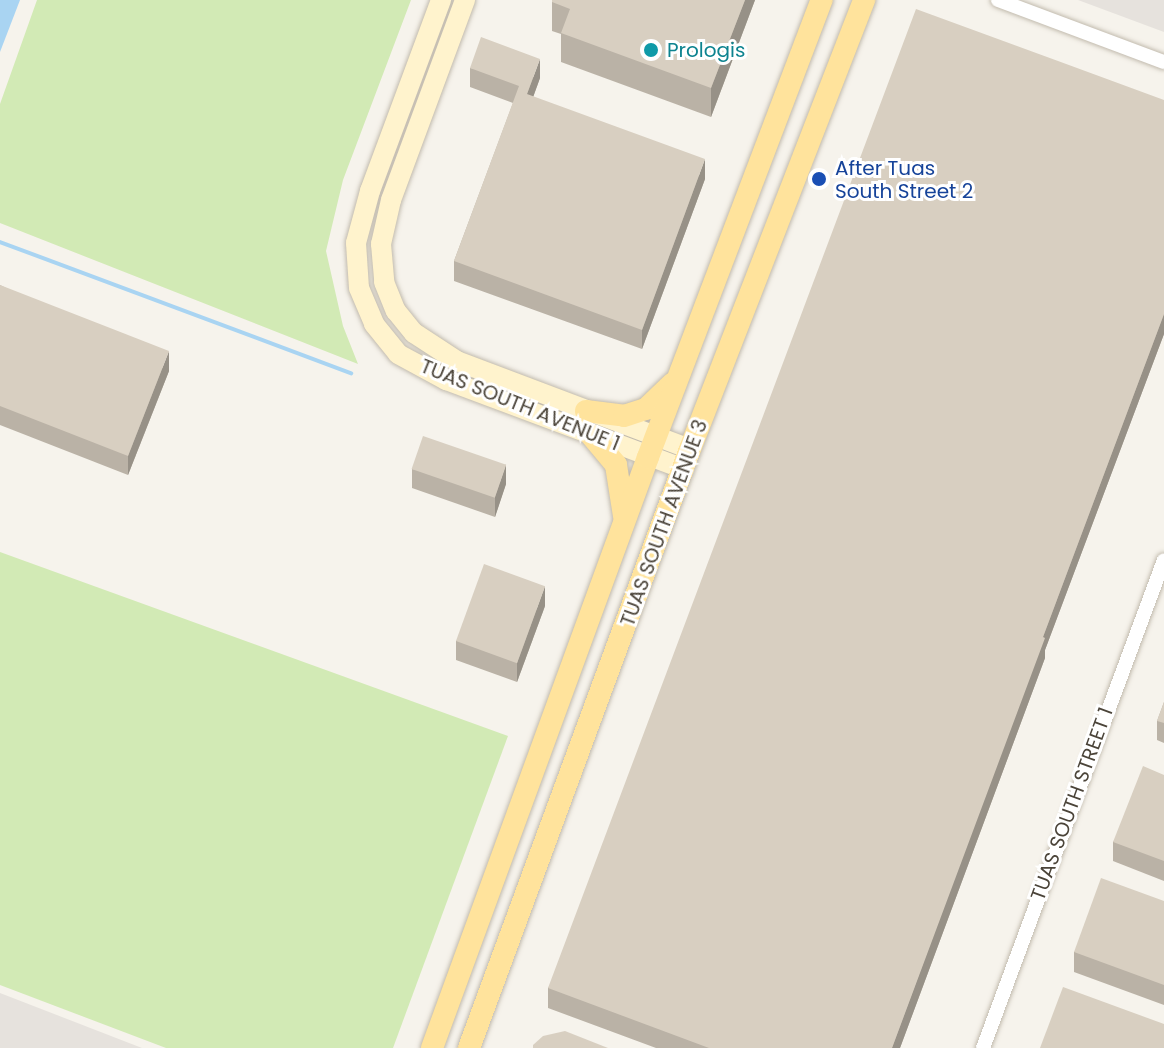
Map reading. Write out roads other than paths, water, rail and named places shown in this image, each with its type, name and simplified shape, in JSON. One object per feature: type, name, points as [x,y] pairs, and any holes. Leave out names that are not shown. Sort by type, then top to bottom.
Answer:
[{"type":"main road","name":"TUAS SOUTH AVENUE 1","points":[[441,0],[370,191],[356,243],[359,288],[374,324],[398,354],[446,380],[591,435],[652,447],[687,459]]},
{"type":"main road","name":"TUAS SOUTH AVENUE 1","points":[[465,0],[391,200],[381,244],[384,282],[396,311],[414,333],[434,349],[586,411],[652,447]]},
{"type":"main road","name":"TUAS SOUTH AVENUE 3","points":[[432,1048],[652,447],[822,0]]},
{"type":"main road","name":"TUAS SOUTH AVENUE 3","points":[[469,1048],[687,459],[864,1]]},
{"type":"main road","points":[[586,411],[624,416],[646,409],[668,390],[682,369]]},
{"type":"main road","points":[[591,435],[616,465],[625,526]]},
{"type":"street","points":[[998,0],[1164,62]]},
{"type":"street","name":"TUAS SOUTH STREET 1","points":[[983,1048],[1164,560]]},
{"type":"water","points":[[0,0],[20,0],[0,52]]},
{"type":"waterway","points":[[0,242],[351,373]]},
{"type":"place","name":"Prologis","points":[[651,50]]},
{"type":"place","name":"After Tuas South Street 2","points":[[819,179]]}]
